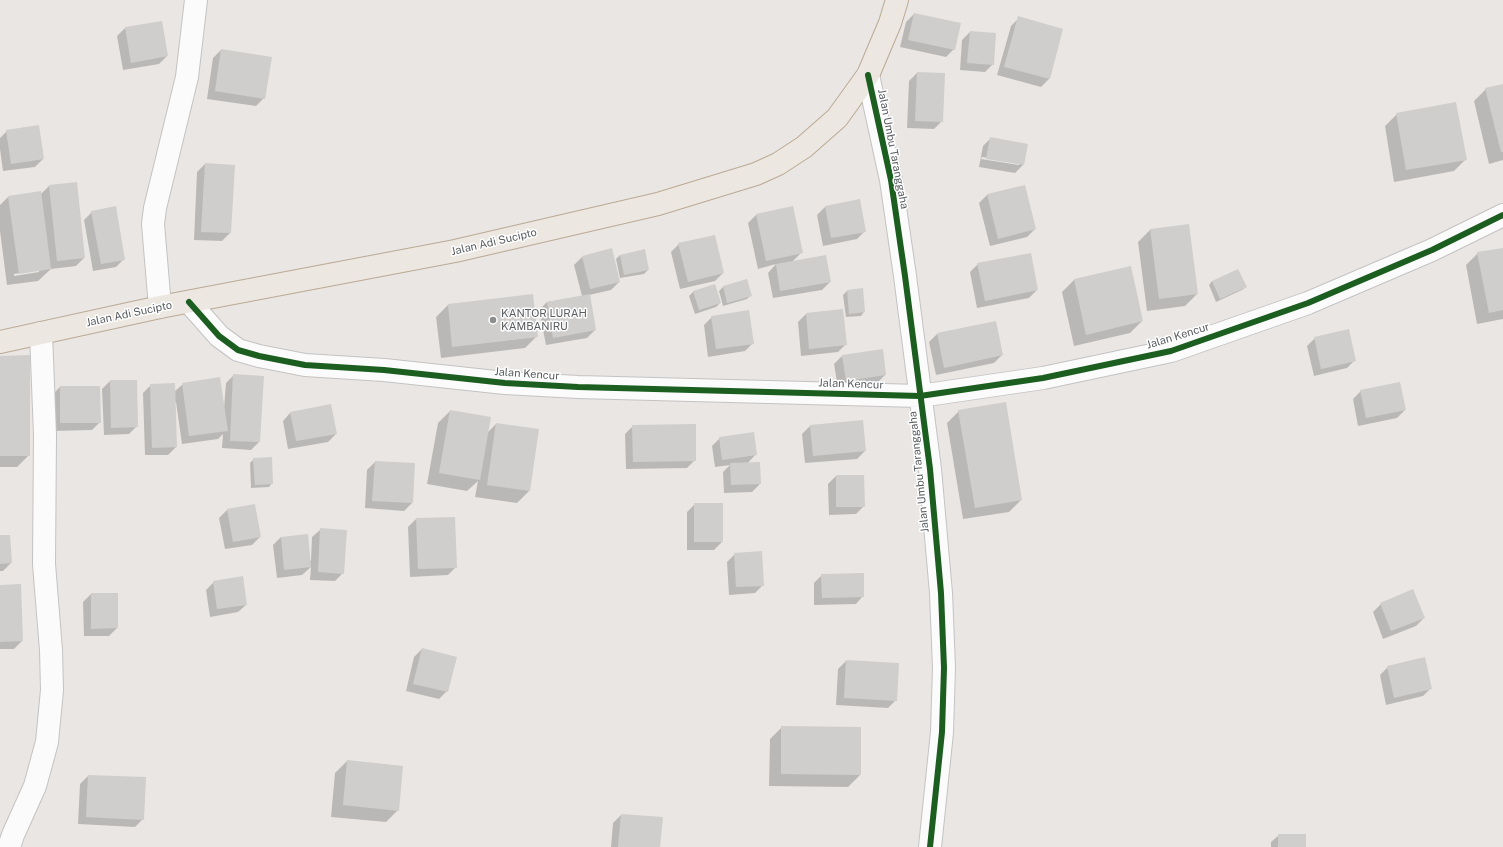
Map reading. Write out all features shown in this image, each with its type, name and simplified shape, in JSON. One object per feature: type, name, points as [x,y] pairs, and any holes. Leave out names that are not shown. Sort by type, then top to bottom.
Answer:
[{"type":"highway","name":"Jalan Adi Sucipto","points":[[0,342],[189,302],[455,251],[658,204],[756,174],[778,164],[804,147],[837,118],[868,75],[890,23],[897,0]]},
{"type":"street","points":[[160,308],[153,224],[155,208],[187,77],[196,0]]},
{"type":"street","name":"Jalan Umbu Taranggaha","points":[[868,75],[891,180],[930,469],[941,593],[944,668],[942,732],[930,847]]},
{"type":"street","name":"Jalan Kencur","points":[[189,302],[219,336],[238,350],[259,356],[305,365],[384,370],[504,383],[578,387],[920,396],[1042,378],[1171,351],[1308,303],[1432,250],[1503,215]]},
{"type":"street","points":[[9,847],[35,786],[47,742],[52,690],[52,650],[44,564],[45,435],[41,333]]},
{"type":"building","points":[[914,13],[961,23],[955,50],[908,40]]},
{"type":"building","points":[[1018,16],[1063,29],[1050,79],[1004,67]]},
{"type":"building","points":[[162,21],[168,56],[131,63],[125,27]]},
{"type":"building","points":[[970,31],[996,33],[994,65],[967,63]]},
{"type":"building","points":[[221,49],[272,57],[265,99],[215,91]]},
{"type":"building","points":[[917,72],[945,73],[943,122],[915,121]]},
{"type":"building","points":[[1503,84],[1503,152],[1501,152],[1485,88]]},
{"type":"building","points":[[1456,102],[1467,160],[1406,170],[1396,113]]},
{"type":"building","points":[[39,125],[44,159],[11,164],[6,130]]},
{"type":"building","points":[[990,137],[1028,144],[1024,165],[986,159]]},
{"type":"building","points":[[205,163],[235,165],[231,233],[201,232]]},
{"type":"building","points":[[77,182],[85,258],[57,261],[49,185]]},
{"type":"building","points":[[1025,185],[1036,229],[998,239],[987,194]]},
{"type":"building","points":[[41,191],[51,269],[19,274],[8,196]]},
{"type":"building","points":[[860,199],[866,232],[831,238],[825,206]]},
{"type":"building","points":[[116,206],[125,260],[101,264],[91,211]]},
{"type":"building","points":[[793,206],[803,253],[766,261],[756,214]]},
{"type":"building","points":[[1189,224],[1198,294],[1159,299],[1150,229]]},
{"type":"building","points":[[715,235],[724,273],[688,282],[678,243]]},
{"type":"building","points":[[612,248],[620,282],[590,289],[582,256]]},
{"type":"building","points":[[1503,248],[1503,310],[1489,313],[1477,252]]},
{"type":"building","points":[[645,249],[649,270],[624,275],[620,255]]},
{"type":"building","points":[[1031,253],[1038,290],[985,301],[977,263]]},
{"type":"building","points":[[826,255],[831,282],[780,291],[776,264]]},
{"type":"building","points":[[1131,266],[1143,321],[1086,335],[1074,279]]},
{"type":"building","points":[[1238,269],[1247,287],[1220,299],[1212,281]]},
{"type":"building","points":[[747,279],[752,296],[727,303],[723,286]]},
{"type":"building","points":[[715,284],[721,303],[699,310],[693,291]]},
{"type":"building","points":[[863,288],[865,312],[849,314],[847,290]]},
{"type":"building","name":"KANTOR LURAH KAMBANIRU","points":[[533,294],[538,337],[452,347],[448,304]]},
{"type":"building","points":[[590,294],[596,330],[553,338],[547,302]]},
{"type":"building","points":[[843,309],[847,345],[809,349],[806,313]]},
{"type":"building","points":[[749,310],[754,344],[716,349],[711,316]]},
{"type":"building","points":[[996,321],[1003,355],[944,368],[937,333]]},
{"type":"building","points":[[1349,329],[1356,361],[1321,369],[1314,337]]},
{"type":"building","points":[[883,349],[886,375],[846,381],[842,355]]},
{"type":"building","points":[[30,355],[30,456],[0,456],[0,356]]},
{"type":"building","points":[[233,374],[264,376],[260,442],[230,441]]},
{"type":"building","points":[[220,377],[228,431],[189,436],[182,383]]},
{"type":"building","points":[[110,380],[137,380],[138,427],[111,428]]},
{"type":"building","points":[[1400,382],[1406,410],[1366,418],[1360,390]]},
{"type":"building","points":[[175,383],[177,447],[152,448],[150,384]]},
{"type":"building","points":[[60,386],[100,386],[101,423],[60,423]]},
{"type":"building","points":[[1006,402],[1022,500],[975,508],[958,410]]},
{"type":"building","points":[[331,404],[337,434],[296,441],[290,412]]},
{"type":"building","points":[[450,410],[491,417],[480,480],[439,473]]},
{"type":"building","points":[[863,420],[866,451],[813,456],[810,425]]},
{"type":"building","points":[[496,423],[539,429],[530,491],[487,485]]},
{"type":"building","points":[[696,424],[696,461],[633,462],[632,425]]},
{"type":"building","points":[[754,432],[757,455],[722,460],[719,437]]},
{"type":"building","points":[[272,457],[273,484],[255,485],[253,458]]},
{"type":"building","points":[[375,461],[415,463],[413,503],[372,501]]},
{"type":"building","points":[[760,462],[761,484],[731,485],[730,463]]},
{"type":"building","points":[[836,475],[864,475],[865,507],[836,507]]},
{"type":"building","points":[[694,503],[723,503],[723,542],[694,542]]},
{"type":"building","points":[[255,504],[261,537],[233,542],[227,509]]},
{"type":"building","points":[[455,517],[457,568],[418,569],[416,518]]},
{"type":"building","points":[[320,528],[347,530],[344,574],[318,572]]},
{"type":"building","points":[[308,534],[311,567],[284,570],[281,537]]},
{"type":"building","points":[[0,535],[10,535],[12,563],[0,564]]},
{"type":"building","points":[[762,551],[764,586],[736,587],[734,553]]},
{"type":"building","points":[[864,573],[864,597],[822,598],[821,574]]},
{"type":"building","points":[[243,576],[247,605],[217,609],[213,581]]},
{"type":"building","points":[[21,584],[23,641],[0,642],[0,585]]},
{"type":"building","points":[[1413,589],[1425,618],[1391,631],[1380,603]]},
{"type":"building","points":[[91,593],[118,593],[118,628],[91,629]]},
{"type":"building","points":[[422,648],[457,657],[448,692],[413,684]]},
{"type":"building","points":[[1425,657],[1432,689],[1394,698],[1387,666]]},
{"type":"building","points":[[846,660],[899,663],[897,701],[844,698]]},
{"type":"building","points":[[781,726],[861,727],[861,775],[781,774]]},
{"type":"building","points":[[347,760],[403,766],[399,811],[343,805]]},
{"type":"building","points":[[88,775],[146,777],[144,820],[86,817]]},
{"type":"building","points":[[621,814],[663,817],[660,847],[618,847]]},
{"type":"building","points":[[1278,834],[1306,834],[1306,847],[1278,847]]},
{"type":"cycle path","points":[[868,75],[891,180],[905,276],[930,469],[941,593],[944,668],[942,732],[930,847]]},
{"type":"cycle path","points":[[189,302],[219,336],[238,350],[259,356],[305,365],[384,370],[505,383],[578,387],[920,396],[1043,378],[1171,351],[1308,303],[1432,250],[1503,215]]},
{"type":"place","name":"KANTOR LURAH KAMBANIRU","points":[[493,320]]}]
